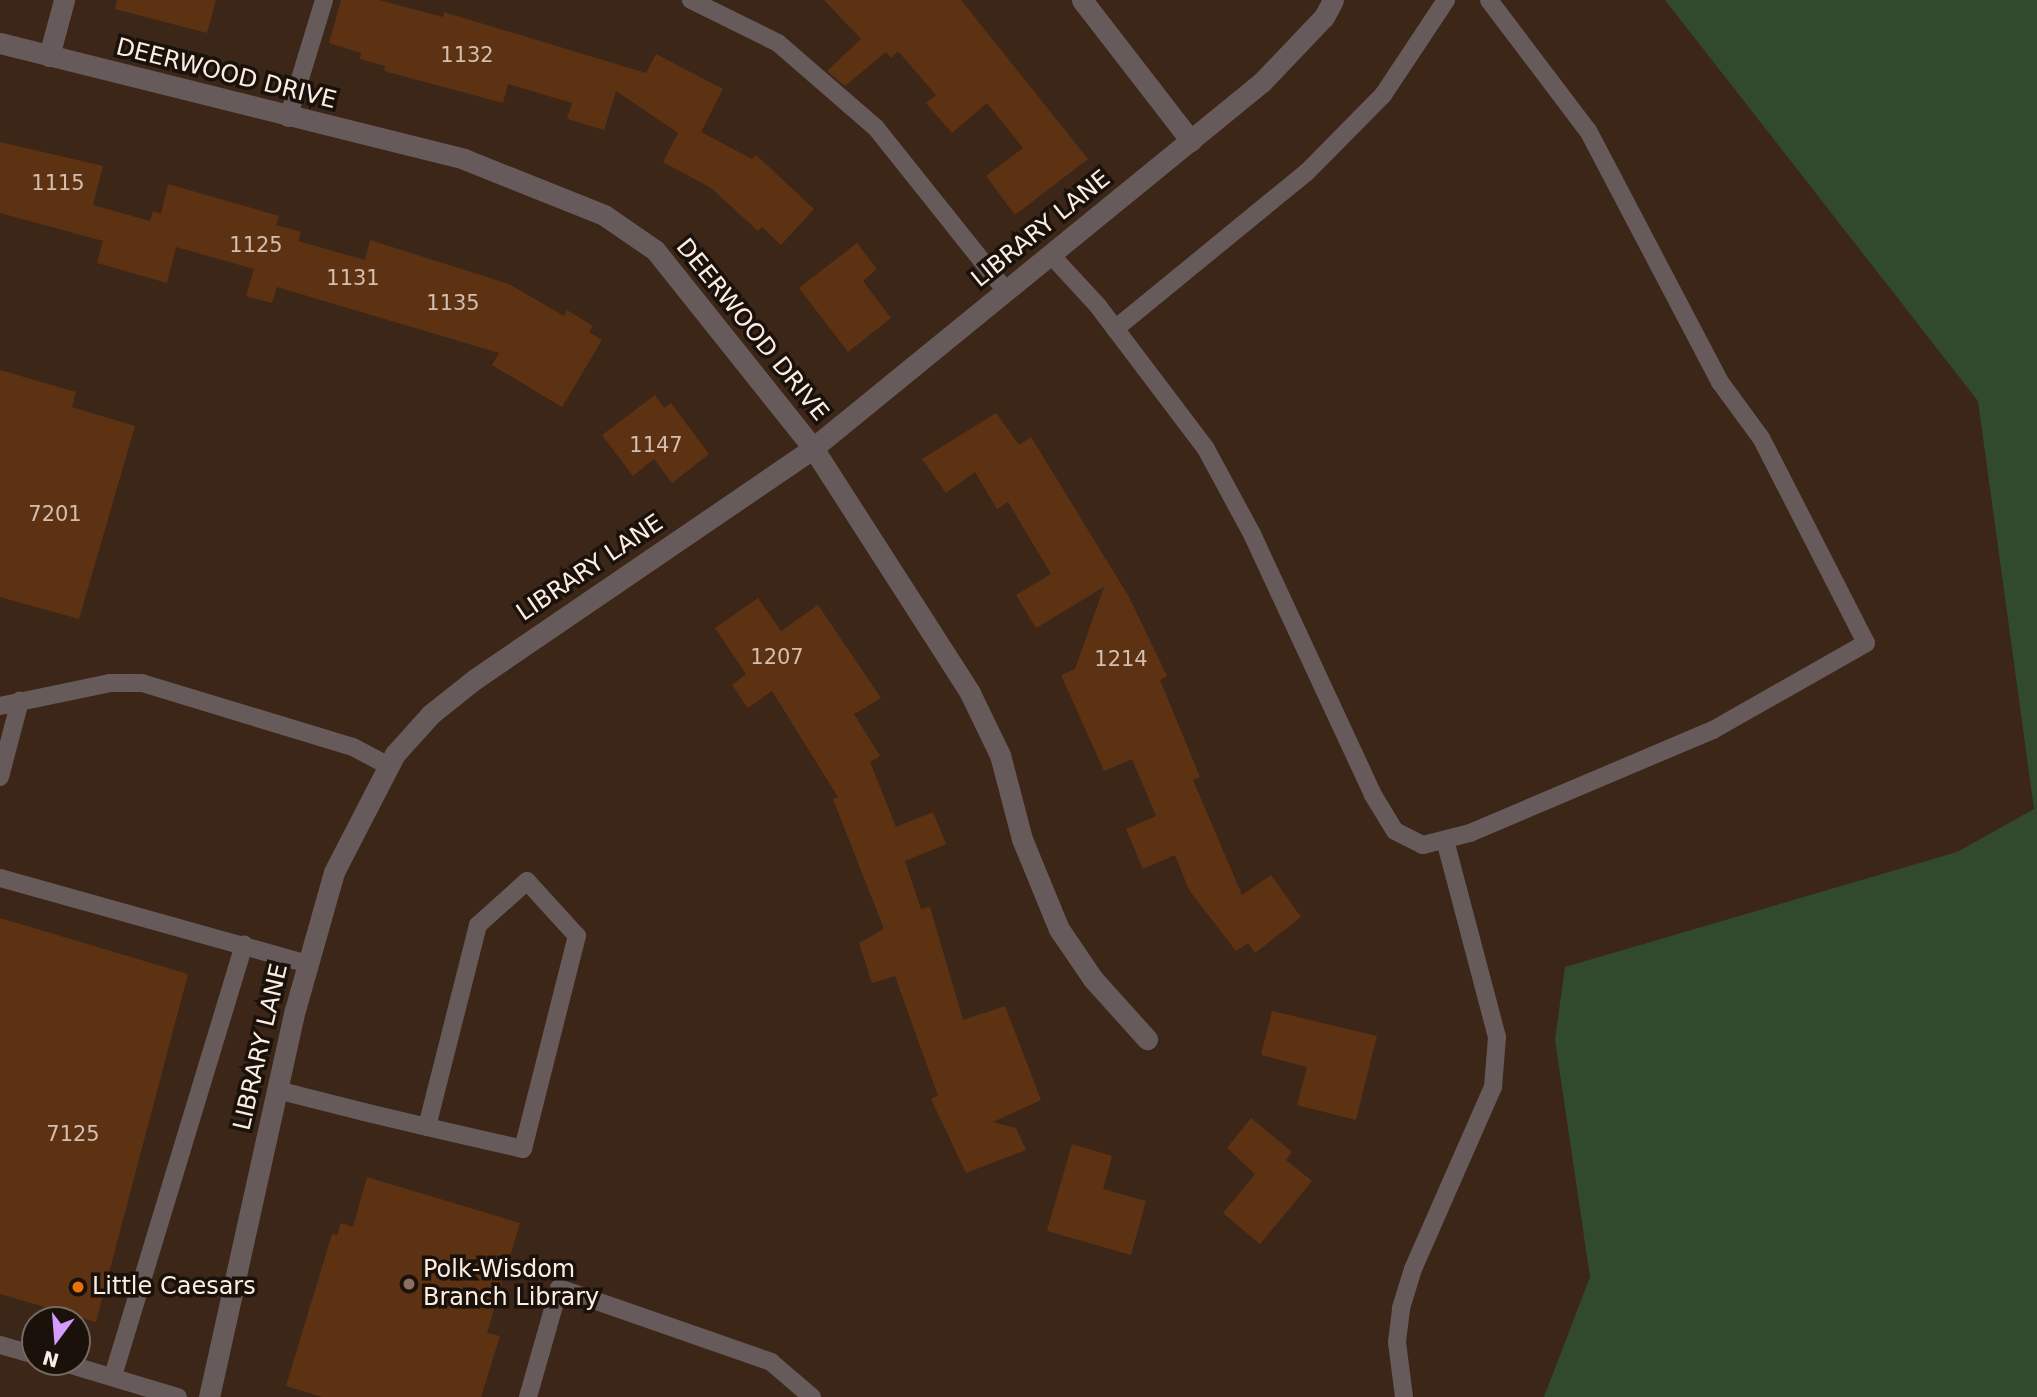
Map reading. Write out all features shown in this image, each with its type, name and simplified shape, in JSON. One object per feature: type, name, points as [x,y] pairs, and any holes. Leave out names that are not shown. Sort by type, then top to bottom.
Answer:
[{"type":"street","points":[[48,56],[64,0]]},
{"type":"street","points":[[1082,0],[1191,141]]},
{"type":"street","name":"LIBRARY LANE","points":[[209,1397],[277,1090],[334,872],[388,766],[431,714],[475,679],[813,448],[1262,82],[1324,17],[1333,0]]},
{"type":"street","name":"DEERWOOD DRIVE","points":[[0,43],[288,118],[464,159],[604,215],[655,250],[813,448],[971,693],[1000,755],[1022,839],[1059,929],[1093,979],[1147,1039]]},
{"type":"lane","points":[[288,118],[324,0]]},
{"type":"lane","points":[[691,0],[778,43],[876,128],[1006,291]]},
{"type":"lane","points":[[1115,329],[1307,172],[1383,95],[1446,0]]},
{"type":"lane","points":[[1051,254],[1115,329],[1206,449],[1395,831],[1423,845],[1445,840],[1713,730],[1866,643],[1761,438],[1720,382],[1588,131],[1489,0]]},
{"type":"lane","points":[[0,705],[110,683],[142,683],[353,747],[388,766]]},
{"type":"lane","points":[[0,777],[20,701]]},
{"type":"lane","points":[[1405,1397],[1397,1342],[1401,1308],[1412,1269],[1493,1087],[1497,1037],[1445,840]]},
{"type":"lane","points":[[0,878],[308,964]]},
{"type":"lane","points":[[277,1090],[427,1127],[523,1149],[577,936],[527,881],[478,925],[427,1127]]},
{"type":"lane","points":[[113,1376],[244,944]]},
{"type":"lane","points":[[528,1397],[559,1288],[772,1362],[812,1397]]},
{"type":"lane","points":[[0,1345],[21,1351]]},
{"type":"lane","points":[[91,1370],[178,1397]]},
{"type":"green space","points":[[1665,0],[2037,0],[2037,1397],[1544,1397],[1590,1277],[1555,1040],[1565,967],[1957,852],[2034,809],[1978,401]]},
{"type":"building","points":[[117,0],[216,0],[207,33],[115,9]]},
{"type":"building","points":[[341,0],[379,0],[443,17],[444,12],[646,73],[656,54],[723,89],[701,132],[752,159],[756,155],[814,209],[781,245],[762,227],[758,231],[711,188],[663,162],[678,133],[616,91],[604,130],[567,119],[572,103],[508,84],[503,103],[384,71],[385,66],[360,59],[361,53],[329,43]]},
{"type":"building","points":[[824,0],[961,0],[1088,159],[1015,215],[986,176],[1023,148],[987,103],[952,133],[926,103],[936,95],[898,51],[891,58],[886,52],[845,86],[827,71],[861,39]]},
{"type":"building","points":[[0,142],[103,166],[93,205],[150,221],[153,211],[161,214],[168,184],[279,216],[276,225],[301,232],[298,241],[365,260],[370,240],[509,284],[564,316],[567,310],[593,326],[589,332],[602,340],[562,407],[492,365],[499,353],[277,287],[272,303],[246,296],[254,269],[176,247],[167,283],[97,263],[103,241],[0,213]]},
{"type":"building","points":[[857,243],[877,269],[863,281],[891,318],[848,352],[799,288]]},
{"type":"building","points":[[0,370],[76,392],[72,407],[135,426],[79,619],[0,597]]},
{"type":"building","points":[[655,395],[664,408],[671,403],[709,454],[672,483],[654,459],[633,476],[602,435]]},
{"type":"building","points":[[996,413],[1019,445],[1031,437],[1129,597],[1167,676],[1160,680],[1200,777],[1193,780],[1242,895],[1271,875],[1301,917],[1255,953],[1248,943],[1236,951],[1189,890],[1175,855],[1143,869],[1126,829],[1156,816],[1132,759],[1104,771],[1061,675],[1075,669],[1104,587],[1036,628],[1016,595],[1051,574],[1008,502],[997,509],[975,472],[946,493],[922,459]]},
{"type":"building","points":[[758,598],[781,631],[818,605],[881,698],[854,714],[880,756],[870,762],[896,827],[933,812],[946,844],[905,861],[921,909],[930,907],[963,1020],[1005,1006],[1041,1100],[993,1122],[1016,1128],[1026,1150],[966,1173],[931,1099],[938,1096],[895,976],[872,983],[859,943],[884,929],[833,799],[838,797],[772,691],[748,708],[732,685],[746,674],[715,628]]},
{"type":"building","points":[[0,918],[188,974],[96,1322],[91,1321],[91,1306],[41,1306],[0,1294]]},
{"type":"building","points":[[1272,1011],[1377,1036],[1356,1120],[1297,1105],[1307,1067],[1261,1055]]},
{"type":"building","points":[[1251,1118],[1292,1152],[1286,1160],[1312,1181],[1260,1244],[1223,1213],[1255,1174],[1227,1148]]},
{"type":"building","points":[[1072,1144],[1112,1156],[1103,1189],[1146,1201],[1131,1255],[1047,1231]]},
{"type":"building","name":"Polk-Wisdom Branch Library","points":[[367,1177],[520,1223],[487,1333],[500,1336],[481,1397],[322,1397],[286,1386],[332,1234],[337,1235],[341,1223],[353,1227]]},
{"type":"place","name":"Polk-Wisdom Branch Library","points":[[409,1284]]},
{"type":"place","name":"Little Caesars","points":[[78,1287]]}]
